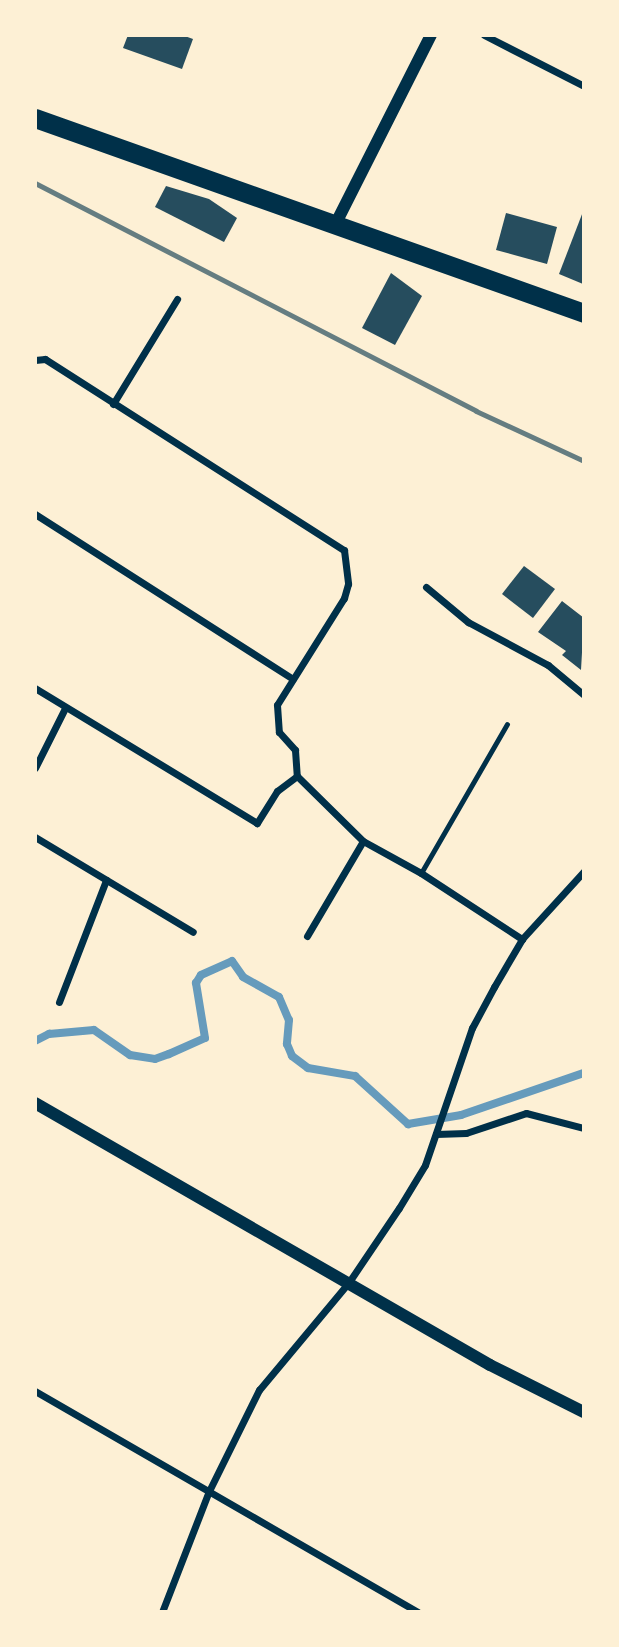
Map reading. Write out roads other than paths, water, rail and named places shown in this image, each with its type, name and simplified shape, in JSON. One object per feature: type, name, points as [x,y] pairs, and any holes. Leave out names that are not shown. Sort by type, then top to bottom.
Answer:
[{"type":"highway","points":[[35,118],[584,313]]},
{"type":"street","points":[[335,225],[431,35]]},
{"type":"street","points":[[484,35],[584,86]]},
{"type":"street","points":[[113,404],[177,299]]},
{"type":"street","points":[[35,360],[45,359],[344,550],[348,583],[344,598],[277,705],[279,732],[295,750],[297,776],[363,841],[421,873],[522,939]]},
{"type":"street","points":[[35,514],[293,679]]},
{"type":"street","points":[[426,587],[468,622],[548,665],[584,695]]},
{"type":"street","points":[[35,688],[257,824],[277,791],[297,776]]},
{"type":"street","points":[[35,768],[65,708]]},
{"type":"street","points":[[35,837],[193,932]]},
{"type":"street","points":[[307,936],[363,841]]},
{"type":"street","points":[[162,1612],[209,1491],[259,1391],[349,1282],[425,1165],[472,1028],[522,939],[584,871]]},
{"type":"street","points":[[58,1002],[106,880]]},
{"type":"street","points":[[35,1103],[489,1365],[584,1412]]},
{"type":"street","points":[[438,1130],[466,1133],[526,1113],[584,1128]]},
{"type":"street","points":[[35,1391],[418,1612]]},
{"type":"lane","points":[[421,873],[507,724]]},
{"type":"waterway","points":[[35,1041],[49,1034],[94,1030],[130,1055],[155,1059],[169,1054],[205,1038],[196,983],[201,975],[232,961],[243,977],[279,997],[289,1020],[287,1044],[292,1056],[308,1068],[355,1076],[408,1124],[461,1115],[584,1073]]},
{"type":"railway","points":[[35,183],[476,411],[584,461]]}]
